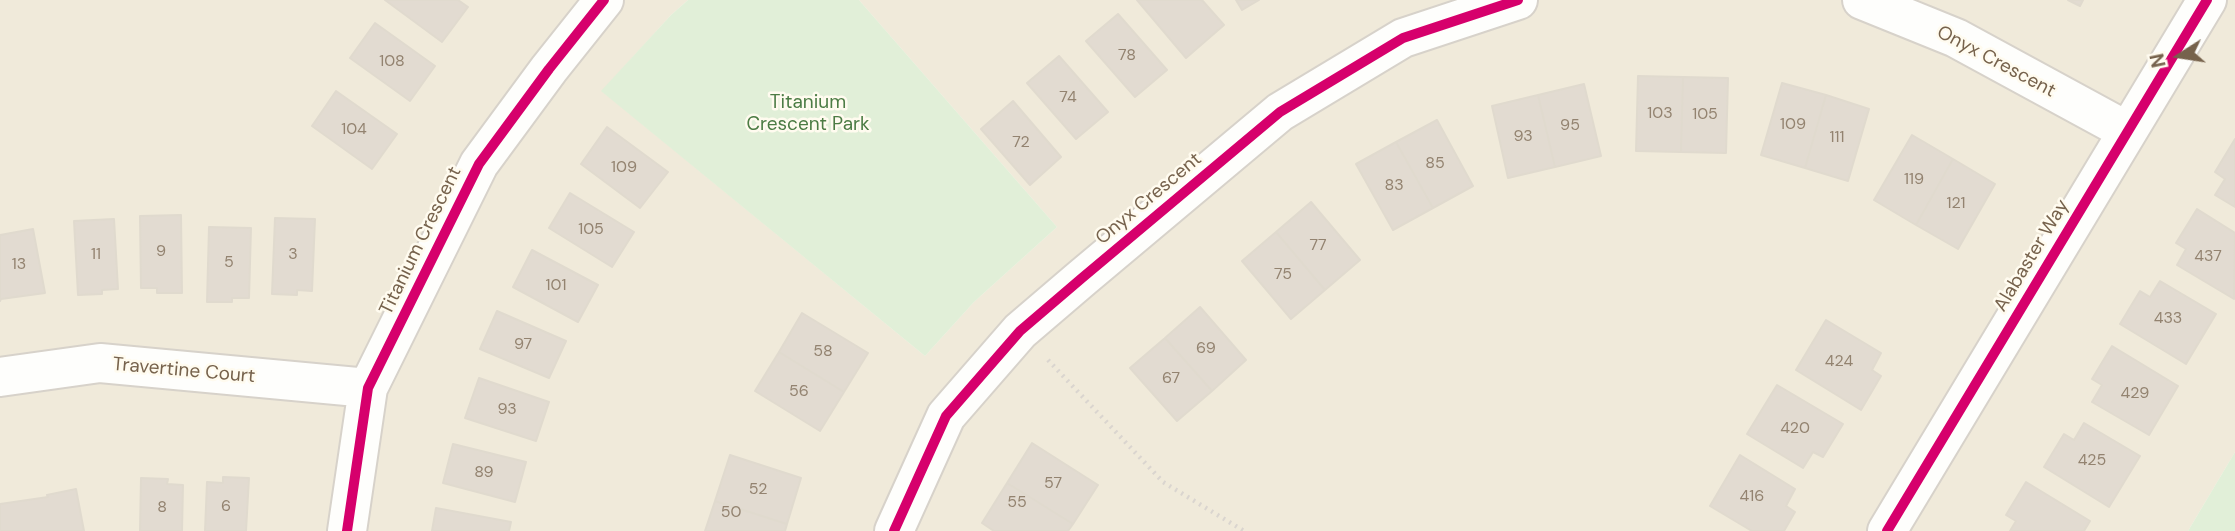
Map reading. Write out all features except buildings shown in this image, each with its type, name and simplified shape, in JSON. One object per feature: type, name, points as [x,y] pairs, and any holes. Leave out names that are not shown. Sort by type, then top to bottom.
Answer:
[{"type":"street","name":"Titanium Crescent","points":[[347,531],[368,388],[479,164],[548,69],[604,0]]},
{"type":"street","name":"Onyx Crescent","points":[[894,531],[946,416],[1020,331],[1280,112],[1404,38],[1518,0]]},
{"type":"street","name":"Onyx Crescent","points":[[1862,0],[1956,38],[2127,131]]},
{"type":"street","name":"Alabaster Way","points":[[1887,531],[2207,0]]},
{"type":"street","name":"Travertine Court","points":[[0,377],[100,363],[368,388]]},
{"type":"path","points":[[1020,331],[1163,482],[1244,531]]},
{"type":"shaded area","points":[[0,0],[688,0],[602,91],[925,356],[974,302],[1057,227],[859,0],[2235,0],[2235,452],[2188,531],[0,531]]},
{"type":"green space","name":"Titanium Crescent Park","points":[[688,0],[859,0],[1057,227],[974,302],[925,356],[601,91]]},
{"type":"green space","points":[[2235,452],[2235,531],[2188,531]]},
{"type":"cycle path","points":[[347,531],[368,388],[479,164],[604,0]]},
{"type":"cycle path","points":[[894,531],[946,416],[1020,331],[1082,278],[1280,112],[1403,38],[1518,0]]},
{"type":"cycle path","points":[[1887,531],[2207,0]]}]
